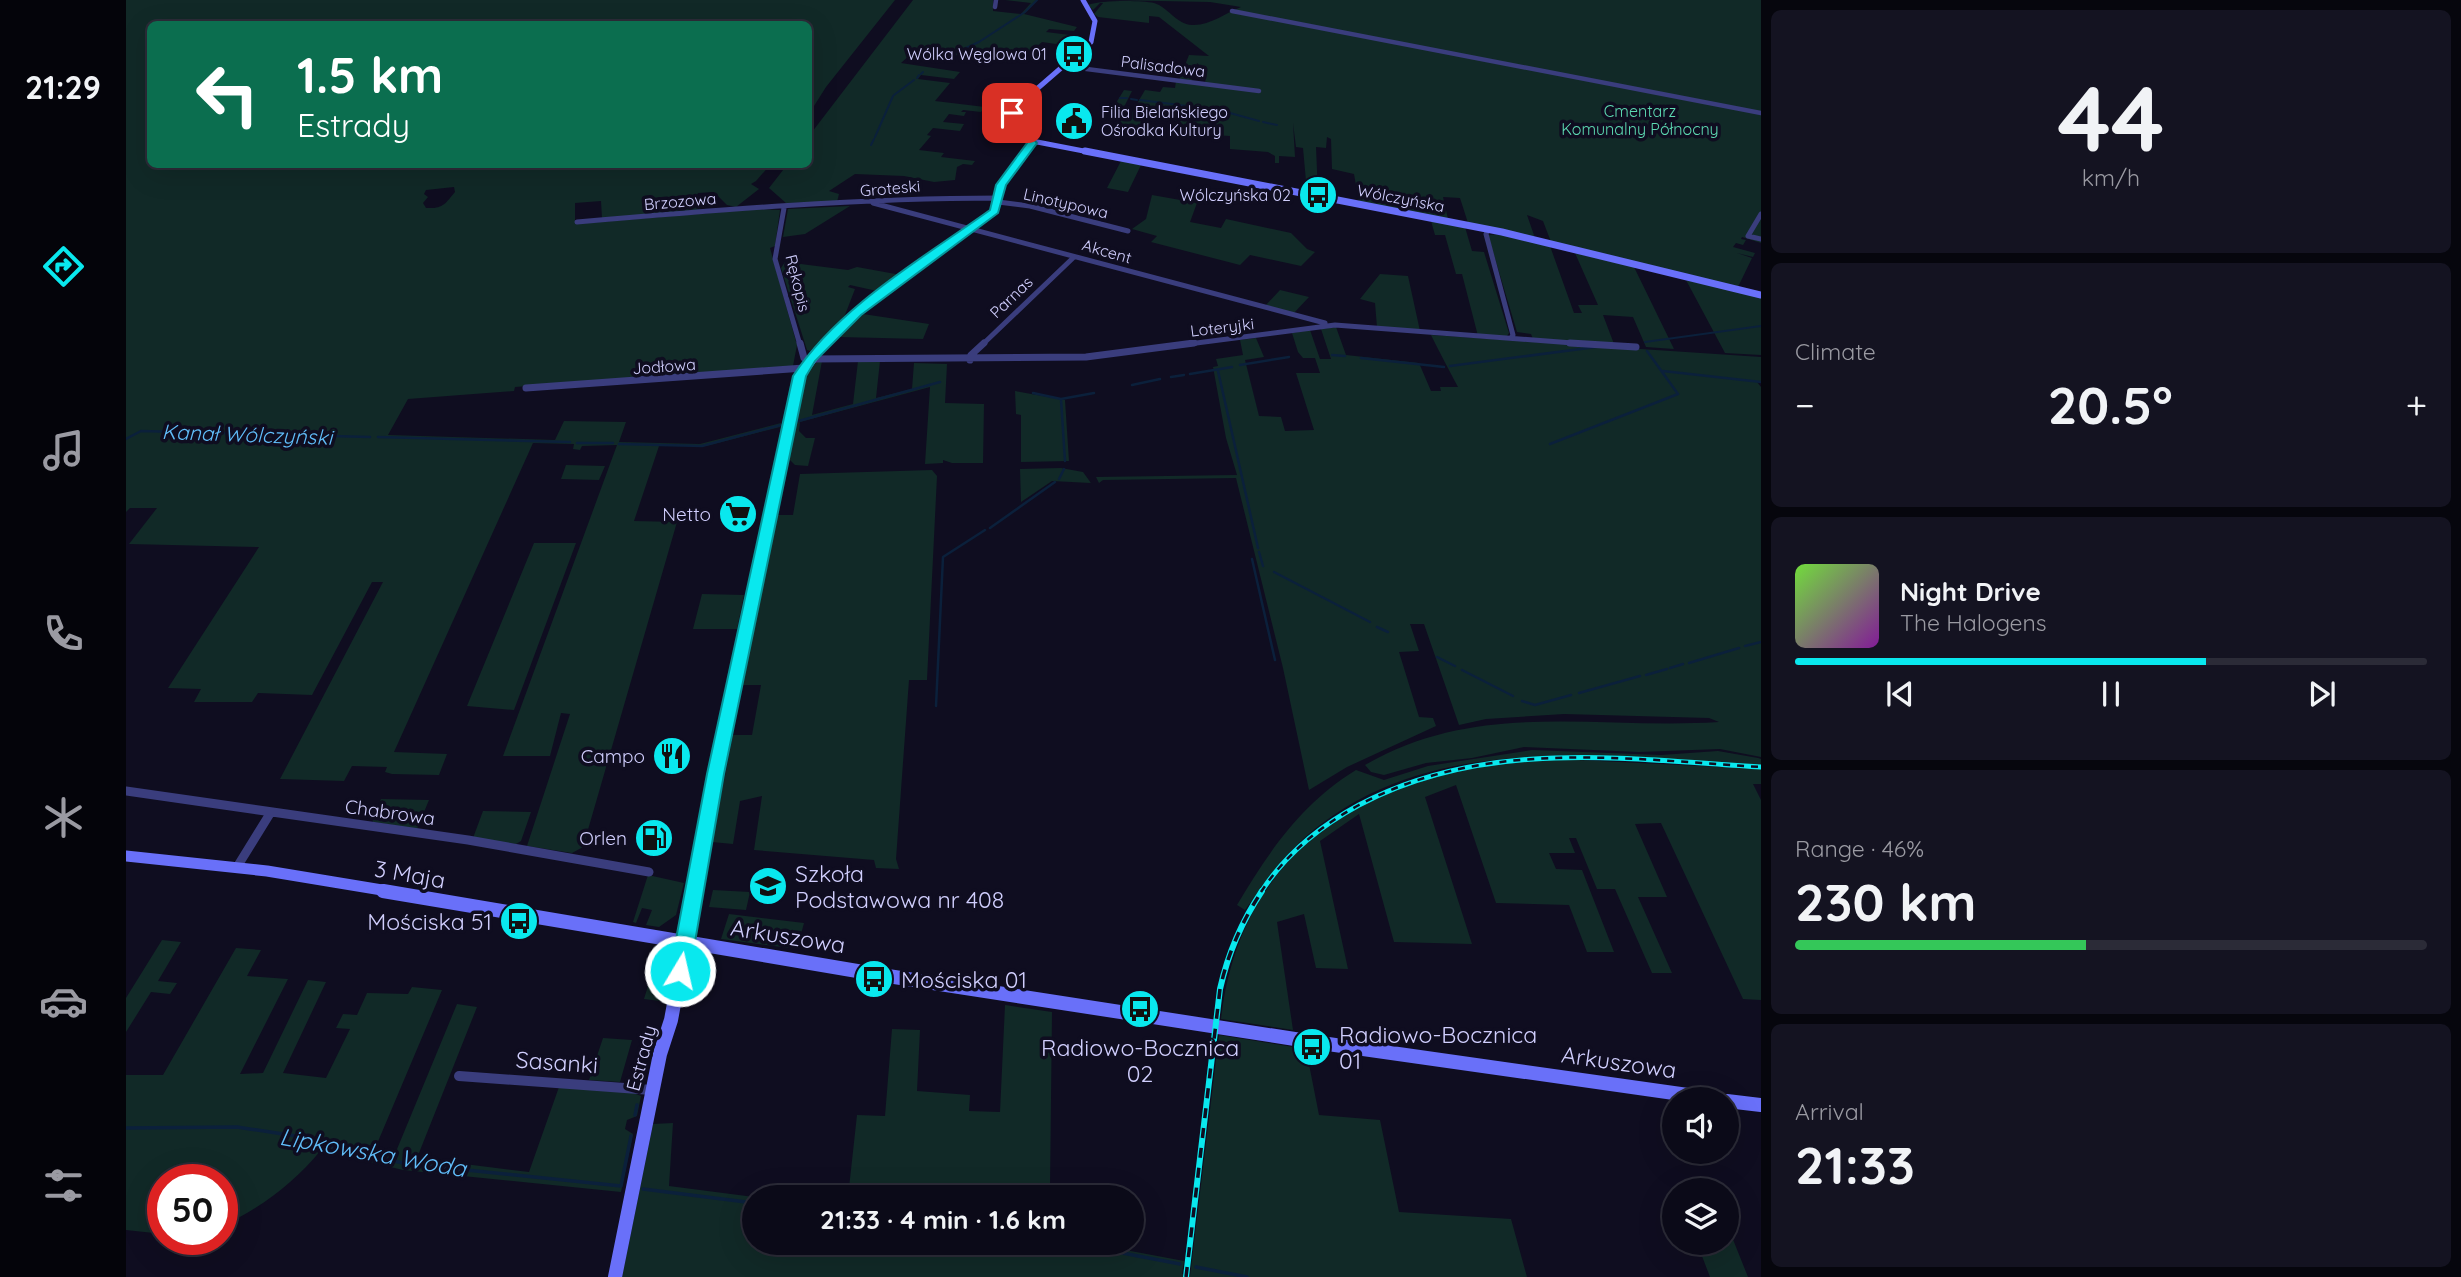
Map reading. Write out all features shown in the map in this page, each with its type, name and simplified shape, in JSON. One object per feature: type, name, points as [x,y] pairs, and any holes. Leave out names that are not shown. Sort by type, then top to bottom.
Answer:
[{"type":"main road","points":[[1032,141],[1013,123],[1011,116],[1023,101],[1093,39],[1095,19],[1084,1]]},
{"type":"main road","name":"Estrady","points":[[614,1277],[652,1090],[670,1024],[716,774],[797,383],[808,363],[867,304],[995,211],[1001,185],[1032,141]]},
{"type":"main road","name":"Wólczyńska","points":[[1032,141],[1488,230],[1761,295]]},
{"type":"main road","name":"3 Maja","points":[[126,856],[237,867],[685,942]]},
{"type":"main road","name":"Arkuszowa","points":[[685,942],[1314,1042],[1662,1091]]},
{"type":"main road","points":[[1739,1102],[1761,1105]]},
{"type":"street","points":[[995,7],[996,0]]},
{"type":"street","points":[[1232,11],[1761,113]]},
{"type":"street","name":"Palisadowa","points":[[1063,66],[1259,90]]},
{"type":"street","name":"Groteski","points":[[784,208],[873,203],[903,198],[998,200]]},
{"type":"street","name":"Linotypowa","points":[[998,200],[1128,231]]},
{"type":"street","name":"Akcent","points":[[873,203],[1335,325]]},
{"type":"street","name":"Brzozowa","points":[[577,222],[745,208],[784,208]]},
{"type":"street","name":"Rękopis","points":[[784,208],[775,259],[804,358],[808,363]]},
{"type":"street","points":[[1761,214],[1748,236],[1761,239]]},
{"type":"street","points":[[1488,230],[1486,234],[1513,335],[1511,338]]},
{"type":"street","name":"Parnas","points":[[970,360],[971,355],[1074,257]]},
{"type":"street","name":"Loteryjki","points":[[808,363],[1125,354],[1335,325],[1483,338],[1636,347]]},
{"type":"street","name":"Jodłowa","points":[[526,388],[808,363]]},
{"type":"street","name":"Chabrowa","points":[[126,791],[468,840],[649,872]]},
{"type":"street","points":[[237,867],[271,812]]},
{"type":"street","name":"Sasanki","points":[[459,1076],[652,1090]]},
{"type":"green space","points":[[126,0],[895,0],[826,87],[812,109],[812,21],[147,21],[147,168],[767,168],[751,184],[759,189],[736,207],[727,205],[714,192],[698,193],[695,199],[701,210],[602,218],[601,201],[575,203],[575,224],[759,209],[780,210],[775,246],[770,248],[797,345],[793,366],[515,387],[514,391],[408,399],[388,435],[555,440],[564,421],[626,422],[619,442],[700,444],[781,423],[780,427],[706,446],[659,446],[634,521],[677,522],[583,847],[572,853],[527,846],[570,714],[561,713],[550,756],[503,756],[617,445],[582,446],[580,450],[573,449],[574,444],[533,443],[394,752],[447,754],[439,775],[392,774],[385,772],[387,767],[352,766],[344,781],[280,779],[383,582],[372,582],[312,695],[258,693],[252,702],[194,702],[201,689],[168,688],[259,547],[129,544],[157,508],[130,508],[126,512]],"holes":[[[454,187],[455,192],[440,207],[426,208],[423,203],[428,197],[424,194],[426,190]]]},
{"type":"green space","points":[[913,0],[993,0],[993,11],[1021,14],[1031,3],[1005,0],[1038,0],[1024,14],[1077,27],[1074,31],[1049,29],[1046,32],[1070,35],[1056,44],[1042,42],[1035,48],[1047,51],[1044,53],[994,48],[987,54],[1010,58],[1006,62],[955,55],[948,58],[912,53],[901,63],[960,72],[954,79],[921,75],[918,79],[950,83],[935,101],[985,107],[981,112],[963,110],[961,112],[966,112],[964,116],[949,114],[943,122],[964,124],[960,131],[933,128],[927,135],[931,136],[919,150],[944,153],[941,157],[975,161],[972,165],[963,164],[957,167],[955,180],[934,182],[904,176],[855,174],[829,191],[839,194],[837,202],[786,203],[769,188],[785,168],[812,168],[812,132]]},
{"type":"green space","name":"Cmentarz Komunalny Północny","points":[[1110,0],[1761,0],[1761,243],[1742,237],[1741,239],[1746,240],[1743,245],[1736,243],[1733,247],[1755,253],[1753,257],[1737,253],[1752,258],[1738,287],[1551,242],[1543,221],[1527,215],[1535,238],[1468,223],[1460,198],[1443,197],[1448,219],[1359,202],[1354,174],[1332,169],[1331,139],[1327,137],[1326,148],[1316,147],[1318,194],[1307,192],[1303,148],[1296,147],[1293,123],[1295,157],[1279,156],[1279,163],[1275,163],[1275,156],[1268,152],[1230,149],[1230,136],[1197,134],[1196,128],[1179,126],[1179,121],[1151,118],[1145,128],[1115,123],[1121,113],[1131,114],[1145,90],[1160,92],[1163,87],[1175,88],[1176,81],[1205,83],[1207,71],[1197,63],[1191,82],[1179,80],[1189,55],[1209,56],[1159,17],[1149,16],[1149,23],[1098,17],[1094,14],[1103,3],[1093,10],[1088,5],[1102,2],[1121,1],[1154,3],[1181,22],[1192,25],[1211,21],[1241,7],[1210,2]]},
{"type":"green space","points":[[1124,90],[1132,91],[1121,113],[1111,111]]},
{"type":"green space","points":[[1121,161],[1141,165],[1128,192],[1107,188]]},
{"type":"green space","points":[[1152,195],[1197,203],[1190,222],[1221,228],[1226,219],[1291,233],[1307,249],[1315,252],[1301,266],[1250,255],[1240,265],[1151,242],[1157,236],[1132,229],[1146,219]]},
{"type":"green space","points":[[850,206],[805,234],[783,237],[788,209]]},
{"type":"green space","points":[[1431,221],[1465,227],[1472,251],[1484,252],[1509,333],[1507,336],[1478,336],[1462,274],[1456,274],[1445,235],[1435,235]]},
{"type":"green space","points":[[1500,234],[1550,246],[1574,313],[1582,313],[1578,305],[1598,305],[1575,253],[1634,267],[1674,349],[1646,347],[1633,317],[1603,315],[1614,344],[1533,339],[1531,334],[1517,332],[1488,235]]},
{"type":"green space","points":[[785,262],[848,270],[857,267],[901,275],[877,291],[850,285],[848,287],[855,289],[845,315],[810,351],[807,350],[781,268]]},
{"type":"green space","points":[[1380,274],[1408,276],[1420,331],[1377,327],[1375,303],[1360,299]]},
{"type":"green space","points":[[1686,280],[1761,297],[1761,355],[1725,353]]},
{"type":"green space","points":[[1280,290],[1309,297],[1293,314],[1264,307]]},
{"type":"green space","points":[[863,314],[929,324],[923,339],[839,337]]},
{"type":"green space","points":[[1336,327],[1346,355],[1419,363],[1431,391],[1441,391],[1440,387],[1458,387],[1431,335],[1761,357],[1761,382],[1757,382],[1761,387],[1761,757],[1720,749],[1639,752],[1524,747],[1472,758],[1426,763],[1384,775],[1371,772],[1365,765],[1408,745],[1451,732],[1495,725],[1539,722],[1719,722],[1709,718],[1564,714],[1486,719],[1459,725],[1424,624],[1410,624],[1419,651],[1399,652],[1419,717],[1433,718],[1436,726],[1347,767],[1309,790],[1283,668],[1236,478],[1103,480],[1099,483],[1096,477],[1237,475],[1226,438],[1213,367],[1218,366],[1216,359],[1243,355],[1240,340],[1256,338],[1264,357],[1245,360],[1259,416],[1281,417],[1285,431],[1314,430],[1296,373],[1320,373],[1315,358],[1303,358],[1298,352],[1292,333],[1310,330],[1320,359],[1331,359],[1321,329]]},
{"type":"green space","points":[[814,361],[822,361],[812,415],[853,404],[858,361],[880,361],[876,398],[912,389],[914,363],[947,364],[945,403],[984,404],[983,463],[952,463],[943,460],[943,463],[925,464],[930,387],[800,422],[799,431],[806,438],[815,438],[808,466],[795,465],[788,458],[794,420],[803,383]]},
{"type":"green space","points":[[1015,391],[1065,400],[1069,461],[1021,462],[1021,415],[1016,414]]},
{"type":"green space","points":[[566,465],[605,466],[599,480],[561,479]]},
{"type":"green space","points":[[1061,468],[1083,472],[1091,483],[1052,481],[1021,502],[1020,469]]},
{"type":"green space","points":[[932,470],[937,476],[927,680],[909,680],[896,859],[899,869],[876,868],[874,860],[754,850],[762,796],[740,801],[733,844],[712,842],[733,735],[752,735],[761,685],[743,685],[776,515],[793,515],[800,474]]},
{"type":"green space","points":[[534,543],[576,543],[514,710],[467,706]]},
{"type":"green space","points":[[702,594],[744,595],[737,629],[693,629]]},
{"type":"green space","points":[[1532,750],[1661,755],[1718,751],[1761,759],[1761,766],[1577,756],[1515,758],[1455,766],[1397,782],[1343,809],[1287,855],[1245,910],[1237,905],[1288,830],[1319,797],[1356,770],[1384,780],[1428,766]]},
{"type":"green space","points":[[1559,759],[1761,769],[1761,784],[1753,784],[1761,800],[1761,1000],[1743,999],[1661,823],[1635,824],[1667,897],[1638,897],[1672,973],[1652,973],[1615,889],[1597,889],[1576,838],[1569,838],[1575,853],[1549,853],[1556,869],[1582,870],[1614,952],[1587,952],[1569,905],[1496,903],[1456,785],[1425,797],[1472,944],[1394,942],[1359,814],[1320,841],[1348,969],[1316,968],[1304,914],[1277,922],[1293,1030],[1221,1019],[1235,955],[1259,901],[1293,857],[1335,822],[1383,795],[1438,776],[1497,764]]},
{"type":"green space","points":[[381,799],[429,800],[417,829],[373,822],[372,818]]},
{"type":"green space","points":[[483,811],[531,812],[521,841],[516,844],[473,838]]},
{"type":"green space","points":[[648,875],[684,883],[676,915],[659,927],[646,925],[652,910],[642,908],[636,923],[633,922]]},
{"type":"green space","points":[[713,890],[750,892],[746,910],[709,907]]},
{"type":"green space","points":[[729,914],[804,923],[797,949],[721,939]]},
{"type":"green space","points":[[162,940],[181,942],[158,981],[177,983],[170,994],[151,992],[126,1032],[126,998]]},
{"type":"green space","points":[[236,948],[261,950],[247,976],[288,979],[240,1074],[263,1073],[308,980],[326,982],[283,1073],[326,1078],[350,1029],[336,1028],[343,1014],[357,1015],[367,993],[408,994],[412,987],[442,990],[374,1151],[395,1154],[457,1004],[477,1007],[417,1158],[529,1172],[559,1087],[631,1092],[641,1096],[637,1116],[627,1120],[625,1129],[633,1134],[621,1192],[403,1170],[321,1150],[276,1194],[238,1217],[238,1164],[147,1164],[147,1232],[126,1230],[126,1075],[163,1075]]},
{"type":"green space","points":[[655,963],[665,971],[660,1001],[644,999]]},
{"type":"green space","points":[[1005,1005],[1052,1012],[1050,1185],[849,1185],[857,1115],[885,1116],[892,1029],[920,1030],[917,1091],[970,1095],[969,1111],[1000,1112]]},
{"type":"green space","points":[[1219,1035],[1306,1049],[1319,1115],[1380,1120],[1399,1212],[1511,1219],[1527,1277],[622,1277],[653,1124],[673,1123],[669,1186],[742,1195],[742,1255],[1144,1254],[1184,1261],[1182,1274],[1190,1276]]},
{"type":"green space","points":[[603,1038],[632,1040],[620,1082],[589,1080]]},
{"type":"green space","points":[[1739,1254],[1748,1277],[1710,1277],[1702,1255]]},
{"type":"waterway","points":[[1026,11],[1037,0]]},
{"type":"waterway","points":[[946,57],[979,42],[1025,12]]},
{"type":"waterway","points":[[894,95],[914,80]]},
{"type":"waterway","points":[[875,137],[893,96]]},
{"type":"waterway","points":[[1120,98],[1127,98]]},
{"type":"waterway","points":[[1131,99],[1137,100]]},
{"type":"waterway","points":[[1140,100],[1219,110],[1259,121]]},
{"type":"waterway","points":[[1263,122],[1277,125]]},
{"type":"waterway","points":[[871,145],[874,139]]},
{"type":"waterway","name":"Kanał Wólczyński","points":[[1645,342],[1761,326]]},
{"type":"waterway","name":"Kanał Wólczyński","points":[[1450,366],[1596,347]]},
{"type":"waterway","points":[[1550,444],[1678,394],[1647,351]]},
{"type":"waterway","name":"Kanał Wólczyński","points":[[1332,355],[1345,356]]},
{"type":"waterway","name":"Kanał Wólczyński","points":[[1240,365],[1289,357]]},
{"type":"waterway","name":"Kanał Wólczyński","points":[[1361,358],[1444,367]]},
{"type":"waterway","name":"Kanał Wólczyński","points":[[1190,374],[1232,367]]},
{"type":"waterway","points":[[1218,371],[1258,548]]},
{"type":"waterway","points":[[1663,371],[1761,382]]},
{"type":"waterway","name":"Kanał Wólczyński","points":[[1171,377],[1184,375]]},
{"type":"waterway","name":"Kanał Wólczyński","points":[[1132,385],[1160,379]]},
{"type":"waterway","name":"Kanał Wólczyński","points":[[795,422],[940,382]]},
{"type":"waterway","name":"Kanał Wólczyński","points":[[1033,393],[1061,399]]},
{"type":"waterway","name":"Kanał Wólczyński","points":[[1061,399],[1094,393]]},
{"type":"waterway","points":[[1061,399],[1065,461]]},
{"type":"waterway","name":"Kanał Wólczyński","points":[[619,444],[702,446],[781,425]]},
{"type":"waterway","name":"Kanał Wólczyński","points":[[126,439],[141,431],[370,437]]},
{"type":"waterway","name":"Kanał Wólczyński","points":[[378,437],[570,442]]},
{"type":"waterway","name":"Kanał Wólczyński","points":[[577,443],[613,443]]},
{"type":"waterway","points":[[1059,479],[1064,469]]},
{"type":"waterway","points":[[990,528],[1055,482]]},
{"type":"waterway","points":[[936,706],[943,557],[985,530]]},
{"type":"waterway","points":[[1259,552],[1263,566]]},
{"type":"waterway","points":[[1252,559],[1275,660]]},
{"type":"waterway","points":[[1274,572],[1370,622]]},
{"type":"waterway","points":[[1377,627],[1388,632]]},
{"type":"waterway","points":[[1745,646],[1761,642]]},
{"type":"waterway","points":[[1689,663],[1739,648]]},
{"type":"waterway","points":[[1437,657],[1455,666]]},
{"type":"waterway","points":[[1670,668],[1683,664]]},
{"type":"waterway","points":[[1646,675],[1667,669]]},
{"type":"waterway","points":[[1462,670],[1513,696]]},
{"type":"waterway","points":[[1579,693],[1640,676]]},
{"type":"waterway","points":[[1522,701],[1535,705],[1571,695]]},
{"type":"waterway","points":[[635,1115],[637,1105]]},
{"type":"waterway","name":"Lipkowska Woda","points":[[126,1128],[237,1127],[296,1136],[351,1152],[408,1164],[621,1186],[631,1136]]},
{"type":"waterway","name":"Lipkowska Woda","points":[[643,1189],[742,1201]]},
{"type":"waterway","name":"Lipkowska Woda","points":[[1133,1255],[1180,1264]]},
{"type":"waterway","name":"Lipkowska Woda","points":[[1196,1267],[1247,1277]]},
{"type":"railway","points":[[1261,892],[1292,854],[1317,832],[1345,813],[1407,784],[1456,770],[1506,761],[1556,758],[1659,760],[1761,767]]},
{"type":"railway","points":[[1186,1277],[1220,989],[1236,938],[1262,891]]},
{"type":"place","name":"Wólka Węglowa 01","points":[[1074,54]]},
{"type":"place","name":"Filia Bielańskiego Ośrodka Kultury","points":[[1074,121]]},
{"type":"place","name":"Wólczyńska 02","points":[[1318,195]]},
{"type":"place","name":"Netto","points":[[738,514]]},
{"type":"place","name":"Campo","points":[[672,756]]},
{"type":"place","name":"Orlen","points":[[654,838]]},
{"type":"place","name":"Szkoła Podstawowa nr 408","points":[[768,886]]},
{"type":"place","name":"Mościska 51","points":[[519,921]]},
{"type":"place","name":"Mościska 01","points":[[874,979]]},
{"type":"place","name":"Radiowo-Bocznica 02","points":[[1140,1009]]},
{"type":"place","name":"Radiowo-Bocznica 01","points":[[1312,1047]]},
{"type":"route","points":[[680,971],[716,774],[797,383],[811,359],[856,312],[995,211],[1001,185],[1032,143],[1011,120],[1012,113]]}]
